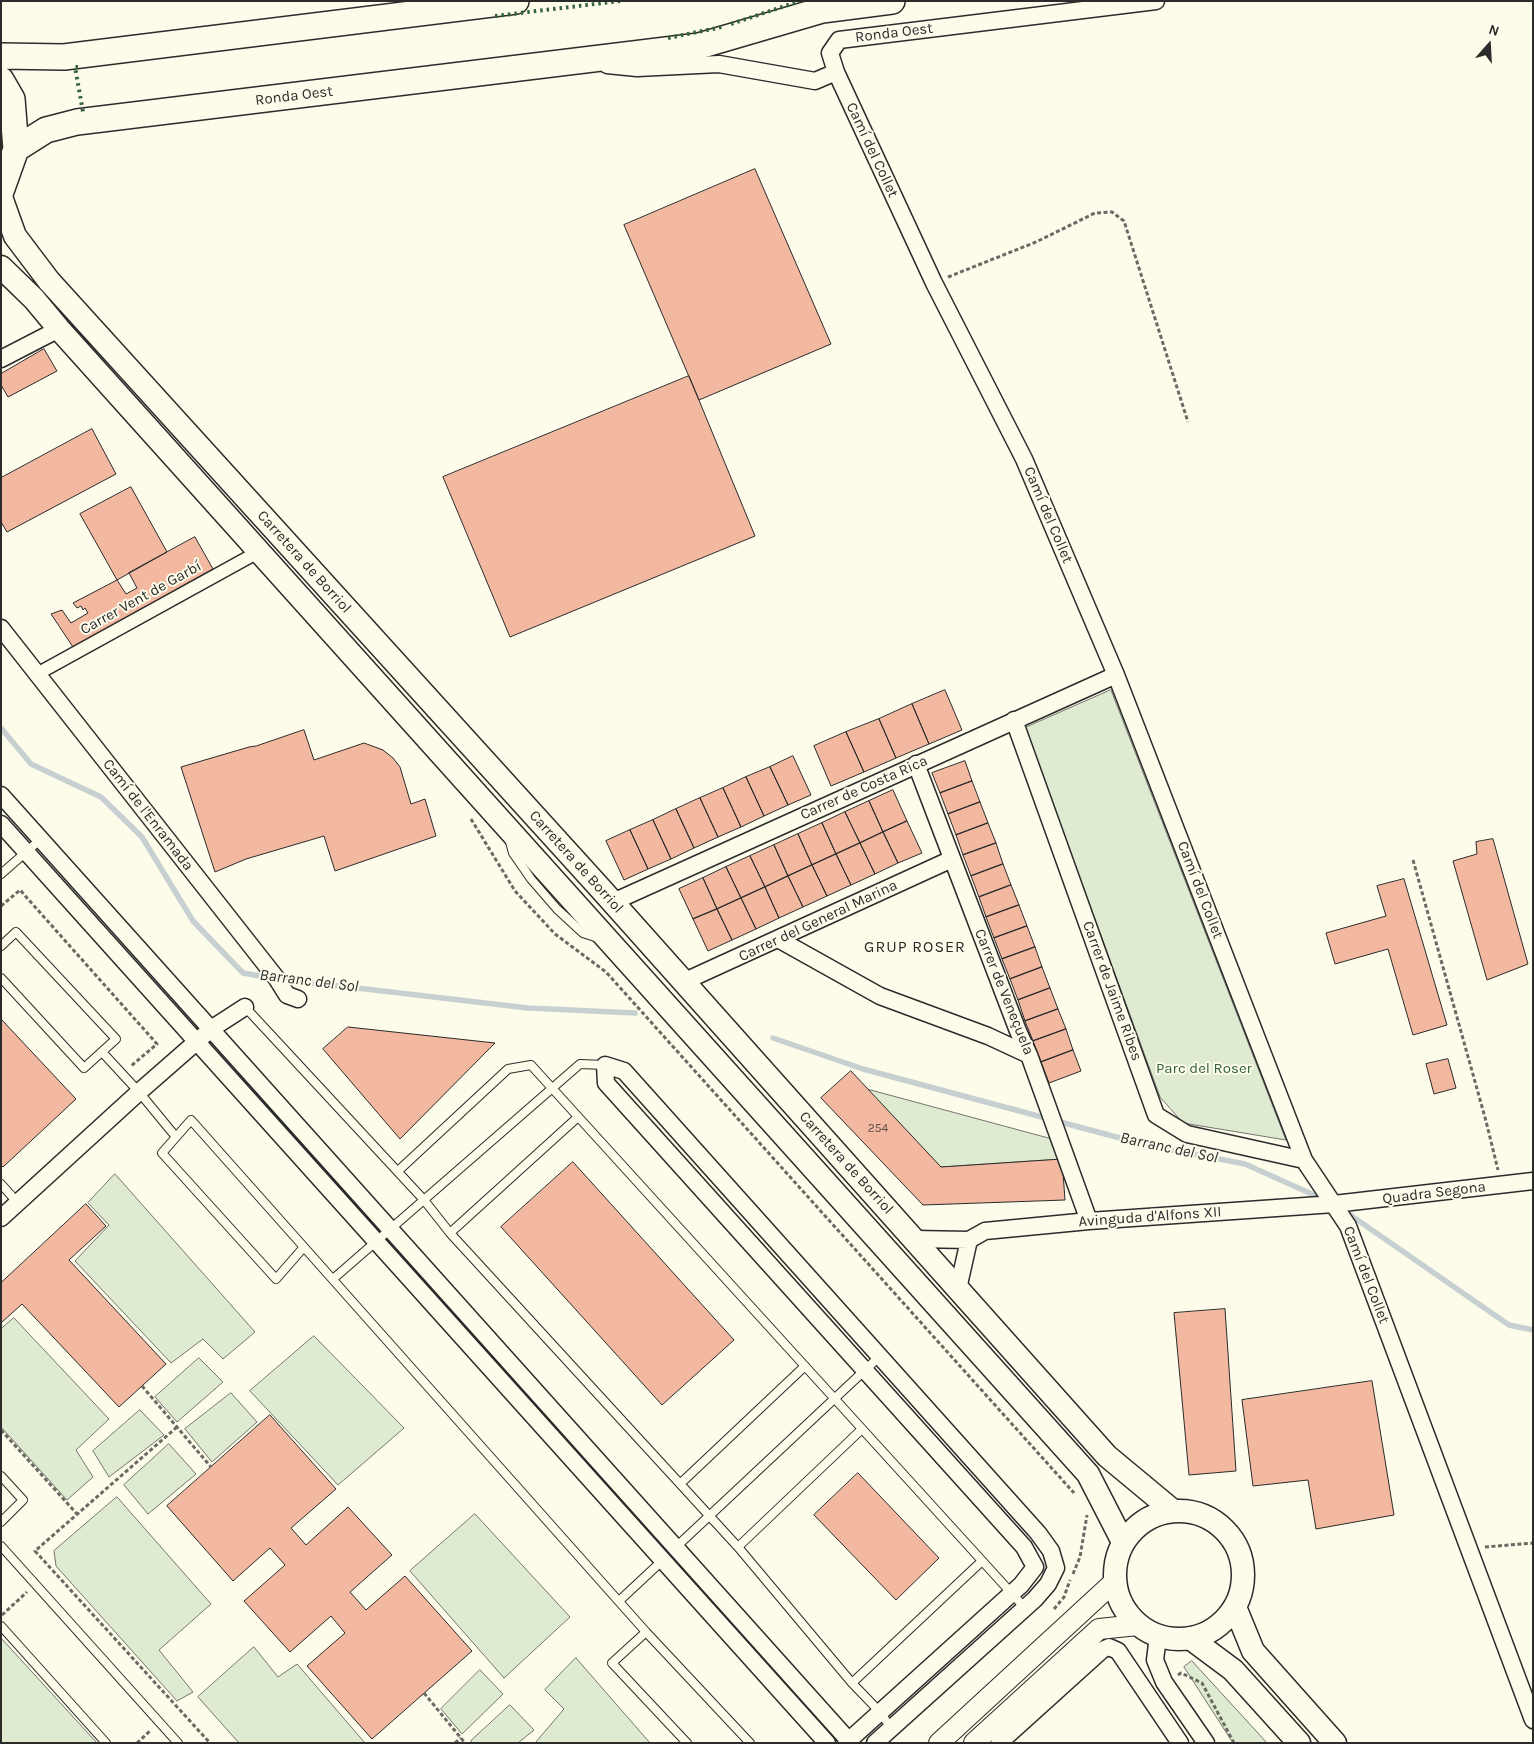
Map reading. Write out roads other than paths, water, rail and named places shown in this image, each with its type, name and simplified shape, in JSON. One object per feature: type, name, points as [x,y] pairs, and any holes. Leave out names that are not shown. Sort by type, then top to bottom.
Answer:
[{"type":"main road","points":[[1,56],[64,57],[516,1]]},
{"type":"main road","name":"Ronda Oest","points":[[16,149],[46,130],[77,122],[699,46],[822,10],[892,1]]},
{"type":"main road","points":[[1,80],[12,99],[16,149],[1,191]]},
{"type":"main road","name":"Carretera de Borriol","points":[[1,197],[15,236],[49,281],[613,902],[1107,1456],[1172,1510]]},
{"type":"main road","name":"Carretera de Borriol","points":[[1,267],[34,299],[1088,1474],[1123,1542]]},
{"type":"main road","points":[[1172,1510],[1207,1516],[1234,1539],[1244,1573],[1235,1607],[1216,1628],[1190,1638],[1158,1636],[1138,1624],[1122,1606],[1114,1582],[1115,1561],[1123,1542],[1143,1520],[1172,1510]]},
{"type":"main road","points":[[1235,1607],[1253,1651],[1336,1743]]},
{"type":"main road","points":[[1190,1638],[1233,1670],[1298,1743]]},
{"type":"street","name":"Ronda Oest","points":[[577,61],[637,68],[719,64],[815,81],[836,72],[830,53],[839,40],[1156,1]]},
{"type":"street","name":"Camí del Collet","points":[[836,72],[934,283],[1024,459],[1116,675],[1304,1160],[1348,1226],[1533,1720]]},
{"type":"street","points":[[1,360],[59,329]]},
{"type":"street","name":"Carrer Vent de Garbí","points":[[38,674],[260,551]]},
{"type":"street","name":"Camí de l'Enramada","points":[[1,628],[288,995],[298,999]]},
{"type":"street","name":"Carrer de Costa Rica","points":[[613,902],[1116,675]]},
{"type":"street","name":"Carrer de Jaime Ribes","points":[[1014,720],[1156,1114],[1187,1134],[1304,1160]]},
{"type":"street","name":"Carrer de Veneçuela","points":[[916,764],[1018,1031],[1029,1054],[1089,1221]]},
{"type":"street","points":[[1,795],[849,1742],[1012,1594],[1035,1567],[1024,1547],[606,1084],[605,1065],[624,1071],[1038,1533],[1052,1551],[1056,1568],[1048,1584],[1025,1608],[875,1743]]},
{"type":"street","points":[[1,824],[827,1743]]},
{"type":"street","name":"Carrer del General Marina","points":[[684,982],[952,859]]},
{"type":"street","points":[[778,939],[880,996],[988,1036],[1029,1054]]},
{"type":"street","points":[[1,1218],[211,1029],[245,1007]]},
{"type":"street","points":[[988,1036],[1018,1031]]},
{"type":"street","name":"Quadra Segona","points":[[1334,1204],[1533,1181]]},
{"type":"street","name":"Avinguda d'Alfons XII","points":[[914,1239],[969,1240],[985,1231],[1089,1221],[1334,1204]]},
{"type":"street","points":[[958,1289],[969,1240]]},
{"type":"street","points":[[939,1743],[1063,1631],[1114,1582]]},
{"type":"street","points":[[974,1743],[1099,1629],[1138,1624]]},
{"type":"street","points":[[1158,1636],[1155,1660],[1164,1682],[1206,1743]]},
{"type":"street","points":[[999,1743],[1102,1650],[1109,1647],[1118,1651],[1180,1743]]},
{"type":"lane","points":[[1,874],[41,839]]},
{"type":"lane","points":[[1,946],[16,932],[116,1039],[84,1068],[1,978]]},
{"type":"lane","points":[[245,1007],[398,1171],[450,1233],[738,1547],[892,1728]]},
{"type":"lane","points":[[102,1052],[139,1092],[176,1137]]},
{"type":"lane","points":[[333,1279],[580,1064],[605,1065]]},
{"type":"lane","points":[[398,1171],[508,1069],[531,1065],[1025,1608]]},
{"type":"lane","points":[[450,1233],[578,1117]]},
{"type":"lane","points":[[304,1248],[276,1279],[162,1153],[191,1120],[646,1632],[750,1743]]},
{"type":"lane","points":[[1,1184],[18,1204]]},
{"type":"lane","points":[[619,1601],[880,1356]]},
{"type":"lane","points":[[680,1483],[805,1366]]},
{"type":"lane","points":[[738,1547],[862,1429]]},
{"type":"lane","points":[[1,1476],[23,1500],[1,1522]]},
{"type":"lane","points":[[1,1546],[178,1743]]},
{"type":"lane","points":[[852,1683],[982,1561]]},
{"type":"lane","points":[[1,1626],[106,1743]]},
{"type":"lane","points":[[646,1632],[612,1663],[687,1743]]},
{"type":"waterway","name":"Barranc del Sol","points":[[1,728],[31,764],[101,797],[142,837],[193,921],[243,973],[271,978]]},
{"type":"waterway","name":"Barranc del Sol","points":[[280,979],[528,1008],[635,1013]]},
{"type":"waterway","name":"Barranc del Sol","points":[[773,1038],[863,1069],[1146,1145],[1245,1164],[1325,1200]]},
{"type":"waterway","name":"Barranc del Sol","points":[[1346,1212],[1509,1325],[1533,1330]]},
{"type":"district","name":"GRUP ROSER","points":[[915,947]]},
{"type":"park label","name":"Parc del Roser","points":[[1204,1069]]}]
